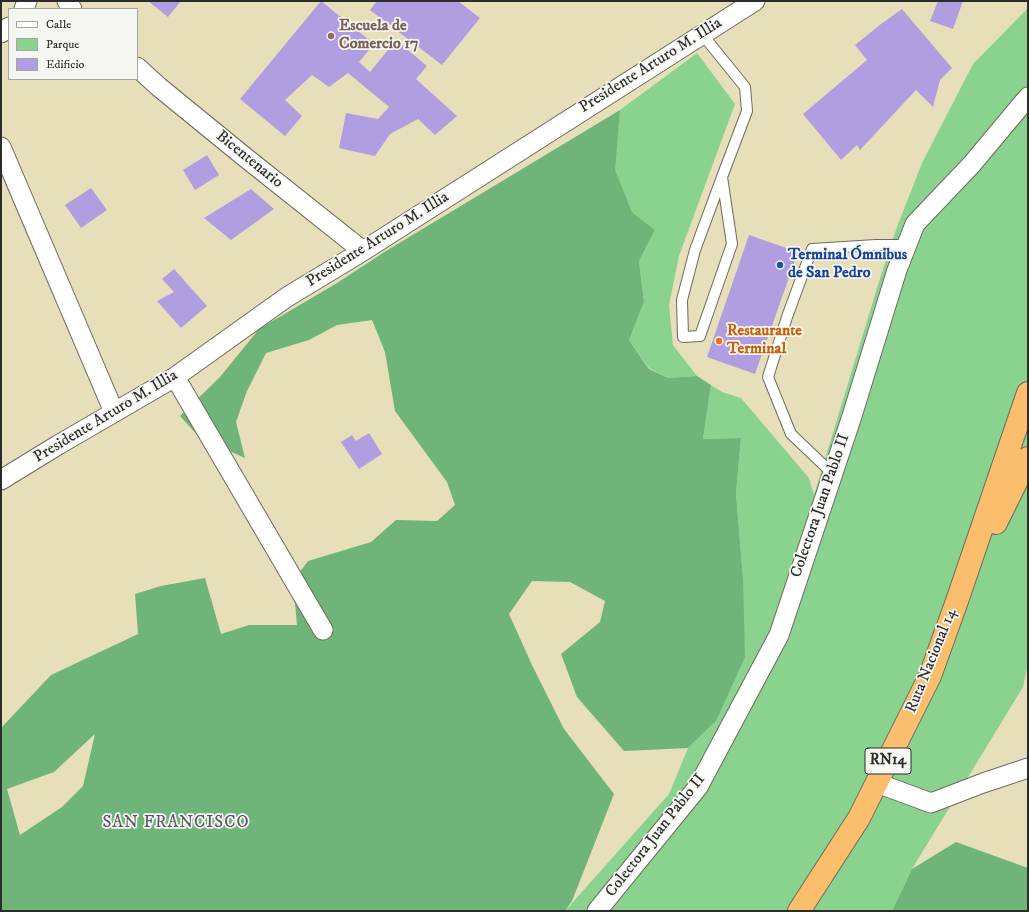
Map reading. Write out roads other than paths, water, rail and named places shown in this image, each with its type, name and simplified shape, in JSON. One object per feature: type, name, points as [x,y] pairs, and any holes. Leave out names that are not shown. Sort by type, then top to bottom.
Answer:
[{"type":"highway","name":"Ruta Nacional 14","points":[[799,911],[860,818],[930,676],[1028,393]]},
{"type":"highway","points":[[957,601],[1028,458]]},
{"type":"street","name":"Presidente Arturo M. Illia","points":[[1,480],[175,377],[287,297],[363,251],[755,1]]},
{"type":"street","name":"Bicentenario","points":[[138,68],[159,87],[246,158],[363,251]]},
{"type":"street","name":"Colectora Juan Pablo II","points":[[597,911],[698,787],[779,635],[852,416],[896,270],[915,224],[972,164],[1028,97]]},
{"type":"street","points":[[1,147],[114,412]]},
{"type":"street","points":[[175,377],[323,630]]},
{"type":"street","points":[[877,783],[931,803],[1028,768]]},
{"type":"lane","points":[[702,34],[745,87],[747,111],[722,177],[695,250],[682,300],[683,337],[700,336],[732,244],[722,177]]},
{"type":"lane","points":[[832,473],[791,434],[768,377],[787,317],[812,249],[876,245],[906,245]]},
{"type":"place","name":"Escuela de Comercio 17","points":[[331,36]]},
{"type":"place","name":"Terminal Ómnibus de San Pedro","points":[[780,265]]},
{"type":"place","name":"Restaurante Terminal","points":[[719,341]]},
{"type":"district","name":"SAN FRANCISCO","points":[[176,823]]}]
